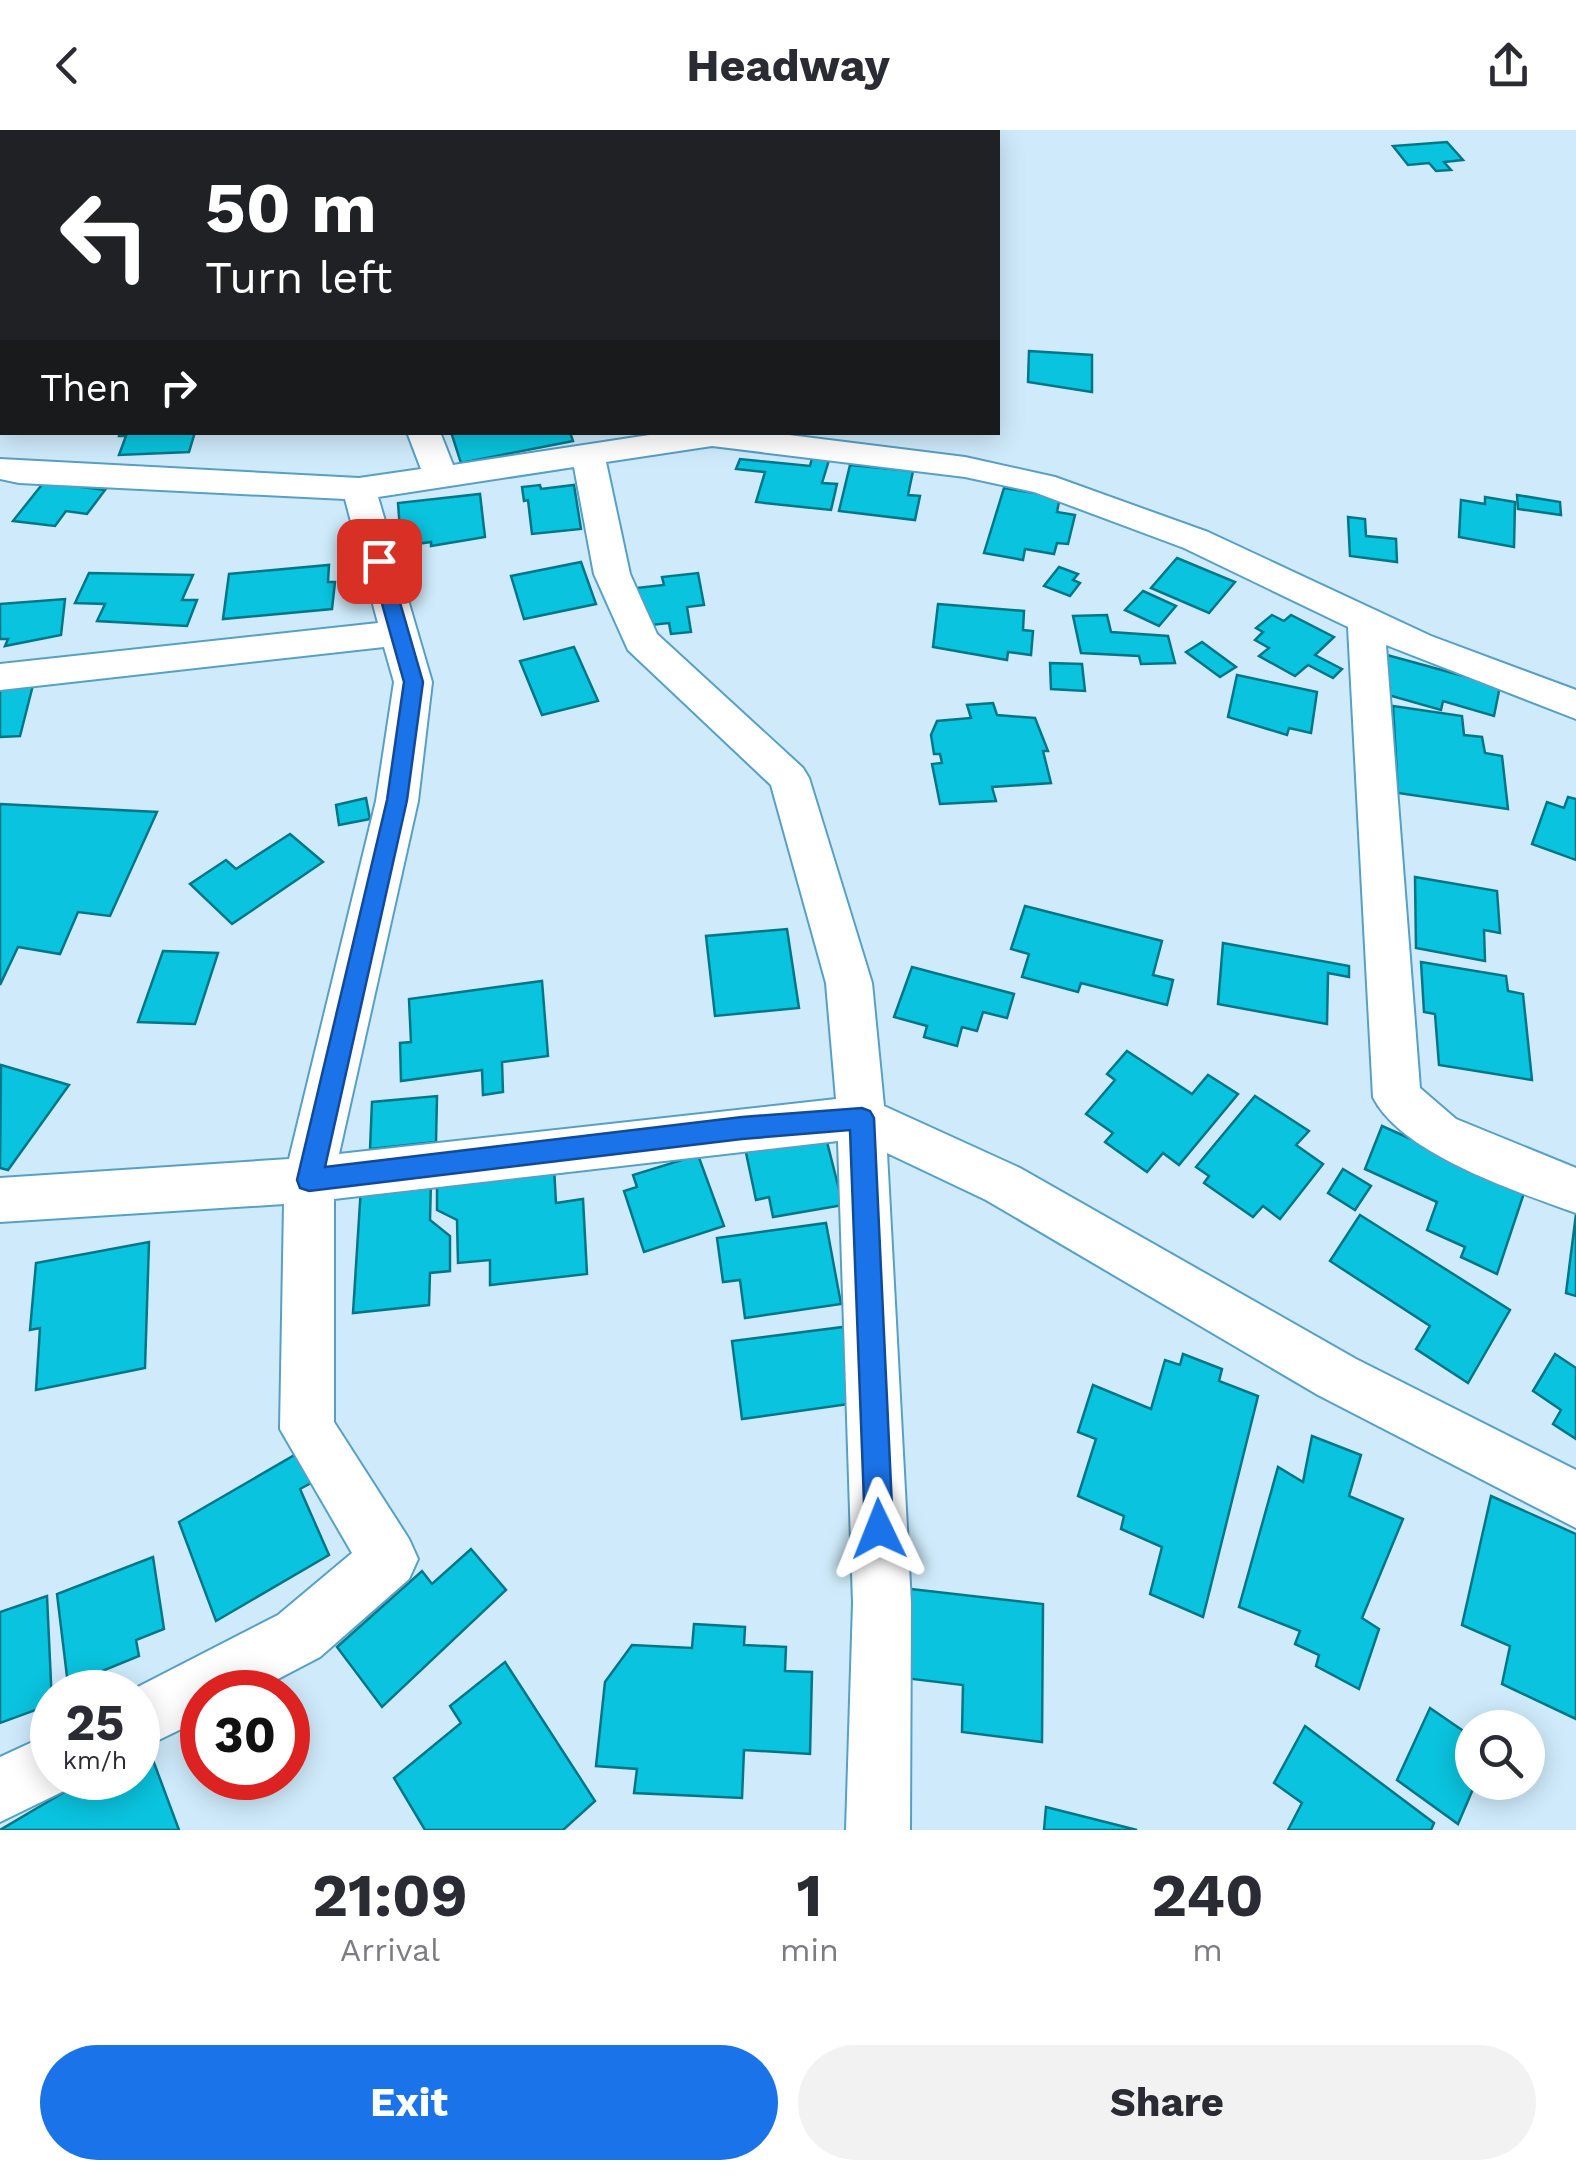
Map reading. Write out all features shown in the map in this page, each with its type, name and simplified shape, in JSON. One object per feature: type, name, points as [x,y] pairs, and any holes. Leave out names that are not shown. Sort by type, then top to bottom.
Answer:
[{"type":"street","points":[[423,435],[440,475]]},
{"type":"street","points":[[0,468],[19,473],[359,489],[712,436],[965,467],[1042,484],[1196,540],[1366,622],[1576,705]]},
{"type":"street","points":[[588,454],[612,574],[641,641],[789,778],[848,983],[862,1118],[882,1604],[878,1830]]},
{"type":"street","points":[[160,1709],[299,1636],[388,1559],[307,1430],[309,1180],[397,800],[413,682],[359,489]]},
{"type":"street","points":[[1366,622],[1397,1096],[1438,1134],[1576,1191]]},
{"type":"street","points":[[0,678],[399,633]]},
{"type":"street","points":[[0,1200],[309,1180],[742,1128],[862,1118],[1003,1184],[1337,1377],[1576,1500]]},
{"type":"street","points":[[0,1791],[30,1775]]},
{"type":"building","points":[[1447,142],[1463,160],[1444,162],[1451,170],[1436,171],[1429,163],[1408,165],[1393,146]]},
{"type":"building","points":[[1029,351],[1092,355],[1092,392],[1028,382]]},
{"type":"building","points":[[194,435],[189,452],[119,455],[126,436],[119,436]]},
{"type":"building","points":[[452,435],[571,435],[573,441],[461,463]]},
{"type":"building","points":[[812,458],[829,460],[822,483],[837,484],[831,510],[756,502],[765,472],[736,469],[740,459],[810,466]]},
{"type":"building","points":[[850,465],[913,471],[908,495],[920,496],[915,520],[839,511]]},
{"type":"building","points":[[44,482],[105,490],[87,514],[66,511],[55,526],[13,521]]},
{"type":"building","points":[[540,485],[541,489],[574,485],[581,529],[532,534],[528,500],[524,501],[522,487]]},
{"type":"building","points":[[1004,488],[1060,497],[1057,512],[1075,515],[1068,544],[1057,543],[1054,554],[1025,549],[1023,560],[984,553]]},
{"type":"building","points":[[480,494],[485,537],[431,546],[431,542],[409,545],[409,529],[400,530],[398,503]]},
{"type":"building","points":[[1517,495],[1560,502],[1561,515],[1518,509]]},
{"type":"building","points":[[1485,497],[1515,502],[1514,547],[1459,537],[1461,500],[1485,504]]},
{"type":"building","points":[[1348,517],[1365,519],[1366,536],[1396,539],[1397,562],[1350,556]]},
{"type":"building","points":[[1177,558],[1235,582],[1209,613],[1151,588]]},
{"type":"building","points":[[581,562],[596,604],[524,619],[511,576]]},
{"type":"building","points":[[329,565],[328,582],[335,582],[332,609],[223,619],[229,574]]},
{"type":"building","points":[[1059,567],[1078,574],[1073,580],[1080,583],[1070,596],[1044,586]]},
{"type":"building","points":[[89,573],[193,575],[182,600],[197,600],[187,626],[97,621],[105,604],[75,603]]},
{"type":"building","points":[[698,573],[704,605],[687,607],[691,632],[671,634],[669,623],[642,626],[636,588],[664,585],[662,577]]},
{"type":"building","points":[[1143,591],[1176,606],[1159,626],[1125,610]]},
{"type":"building","points":[[65,599],[61,635],[5,646],[8,639],[0,639],[0,604]]},
{"type":"building","points":[[938,604],[1024,611],[1023,630],[1033,631],[1031,655],[1008,652],[1007,660],[933,647]]},
{"type":"building","points":[[1107,615],[1111,632],[1168,636],[1175,663],[1141,664],[1139,656],[1081,653],[1073,616]]},
{"type":"building","points":[[1272,615],[1284,621],[1291,615],[1334,637],[1315,655],[1342,669],[1333,678],[1308,665],[1295,676],[1259,656],[1269,648],[1255,640],[1263,632],[1256,628]]},
{"type":"building","points":[[1202,642],[1236,667],[1220,677],[1186,652]]},
{"type":"building","points":[[574,647],[598,701],[542,715],[520,661]]},
{"type":"building","points":[[1387,655],[1500,686],[1494,716],[1443,701],[1441,710],[1388,695],[1390,688],[1378,685]]},
{"type":"building","points":[[1050,663],[1082,664],[1085,691],[1051,689]]},
{"type":"building","points":[[1237,675],[1317,692],[1311,733],[1289,728],[1287,735],[1228,717]]},
{"type":"building","points":[[33,685],[20,736],[0,737],[0,688]]},
{"type":"building","points":[[993,703],[997,715],[1035,718],[1048,751],[1043,751],[1051,783],[992,787],[996,801],[940,804],[932,764],[942,763],[940,754],[934,754],[931,735],[937,721],[971,718],[967,705]]},
{"type":"building","points":[[1393,706],[1462,716],[1464,735],[1482,737],[1485,753],[1502,756],[1508,809],[1398,793]]},
{"type":"building","points":[[1568,797],[1576,799],[1576,860],[1532,844],[1547,802],[1564,808]]},
{"type":"building","points":[[366,798],[370,819],[339,825],[336,805]]},
{"type":"building","points":[[0,804],[157,812],[110,916],[78,912],[60,954],[18,947],[0,985]]},
{"type":"building","points":[[290,834],[323,862],[232,924],[190,884],[226,860],[236,869]]},
{"type":"building","points":[[1415,877],[1497,891],[1500,933],[1484,930],[1485,961],[1416,948]]},
{"type":"building","points":[[1025,906],[1162,941],[1153,975],[1173,980],[1167,1005],[1081,983],[1078,992],[1022,977],[1029,954],[1011,949]]},
{"type":"building","points":[[787,929],[799,1008],[715,1016],[706,936]]},
{"type":"building","points":[[1223,943],[1349,966],[1349,977],[1328,973],[1327,1024],[1218,1004]]},
{"type":"building","points":[[163,951],[218,953],[195,1024],[138,1022]]},
{"type":"building","points":[[1421,962],[1506,976],[1508,991],[1523,994],[1532,1080],[1439,1065],[1435,1014],[1424,1012]]},
{"type":"building","points":[[912,967],[1014,994],[1007,1018],[983,1012],[977,1031],[962,1027],[957,1046],[924,1037],[927,1026],[894,1017]]},
{"type":"building","points":[[542,981],[548,1056],[502,1062],[503,1092],[483,1095],[482,1070],[401,1081],[400,1043],[411,1042],[409,999]]},
{"type":"building","points":[[1127,1051],[1192,1094],[1208,1075],[1238,1094],[1179,1165],[1163,1153],[1147,1172],[1105,1142],[1113,1133],[1086,1114],[1115,1080],[1107,1074]]},
{"type":"building","points":[[1,1065],[69,1085],[8,1170],[0,1168]]},
{"type":"building","points":[[437,1096],[436,1142],[370,1149],[372,1102]]},
{"type":"building","points":[[1255,1096],[1309,1131],[1296,1145],[1323,1164],[1280,1219],[1263,1206],[1253,1217],[1204,1183],[1209,1176],[1196,1167]]},
{"type":"building","points":[[1382,1126],[1525,1190],[1497,1274],[1461,1257],[1465,1247],[1427,1230],[1437,1202],[1365,1169]]},
{"type":"building","points":[[825,1134],[843,1205],[773,1217],[769,1197],[756,1200],[745,1148]]},
{"type":"building","points":[[698,1155],[724,1226],[644,1252],[624,1191],[637,1187],[633,1175]]},
{"type":"building","points":[[554,1167],[556,1203],[583,1199],[587,1274],[490,1285],[490,1260],[458,1263],[457,1220],[437,1210],[437,1180]]},
{"type":"building","points":[[1343,1169],[1371,1186],[1355,1210],[1328,1193]]},
{"type":"building","points":[[431,1180],[430,1220],[450,1236],[450,1271],[430,1273],[429,1305],[353,1313],[361,1187]]},
{"type":"building","points":[[1576,1214],[1576,1296],[1566,1293]]},
{"type":"building","points":[[1360,1215],[1510,1310],[1468,1383],[1416,1349],[1430,1326],[1330,1261]]},
{"type":"building","points":[[826,1223],[841,1304],[745,1318],[740,1280],[723,1282],[717,1238]]},
{"type":"building","points":[[149,1242],[145,1368],[36,1390],[40,1328],[30,1330],[36,1263]]},
{"type":"building","points":[[843,1327],[856,1403],[742,1419],[732,1341]]},
{"type":"building","points":[[1183,1354],[1222,1369],[1219,1381],[1258,1396],[1203,1617],[1150,1594],[1162,1547],[1121,1529],[1124,1516],[1078,1496],[1096,1439],[1078,1432],[1093,1385],[1151,1409],[1165,1360],[1180,1365]]},
{"type":"building","points":[[1555,1354],[1576,1368],[1576,1439],[1553,1424],[1561,1410],[1533,1391]]},
{"type":"building","points":[[1312,1436],[1361,1455],[1349,1496],[1403,1519],[1362,1618],[1379,1629],[1359,1689],[1316,1666],[1319,1655],[1295,1644],[1300,1631],[1239,1607],[1278,1467],[1303,1482]]},
{"type":"building","points":[[310,1446],[324,1476],[300,1489],[329,1555],[216,1621],[179,1522]]},
{"type":"building","points":[[1491,1496],[1576,1534],[1576,1719],[1502,1684],[1510,1646],[1462,1625]]},
{"type":"building","points":[[471,1549],[506,1590],[382,1707],[337,1647],[422,1571],[432,1584]]},
{"type":"building","points":[[153,1557],[164,1629],[136,1640],[139,1656],[105,1670],[66,1670],[57,1594]]},
{"type":"building","points":[[902,1588],[1043,1604],[1042,1742],[962,1732],[963,1685],[896,1677]]},
{"type":"building","points":[[47,1596],[50,1670],[30,1670],[30,1712],[0,1723],[0,1612]]},
{"type":"building","points":[[694,1624],[745,1627],[744,1645],[786,1647],[785,1671],[812,1672],[810,1754],[744,1750],[742,1798],[634,1793],[637,1769],[596,1766],[605,1682],[632,1645],[692,1648]]},
{"type":"building","points":[[505,1662],[595,1801],[563,1830],[425,1830],[394,1778],[461,1723],[450,1706]]},
{"type":"building","points":[[1430,1708],[1455,1725],[1455,1800],[1468,1800],[1458,1824],[1397,1780]]},
{"type":"building","points":[[1305,1726],[1434,1823],[1431,1830],[1288,1830],[1302,1803],[1274,1783]]},
{"type":"building","points":[[160,1779],[179,1830],[0,1830],[51,1800],[160,1800]]},
{"type":"building","points":[[1046,1807],[1137,1830],[1044,1830]]},
{"type":"route","points":[[379,561],[413,682],[397,800],[309,1180],[742,1128],[862,1118],[879,1529]]}]
